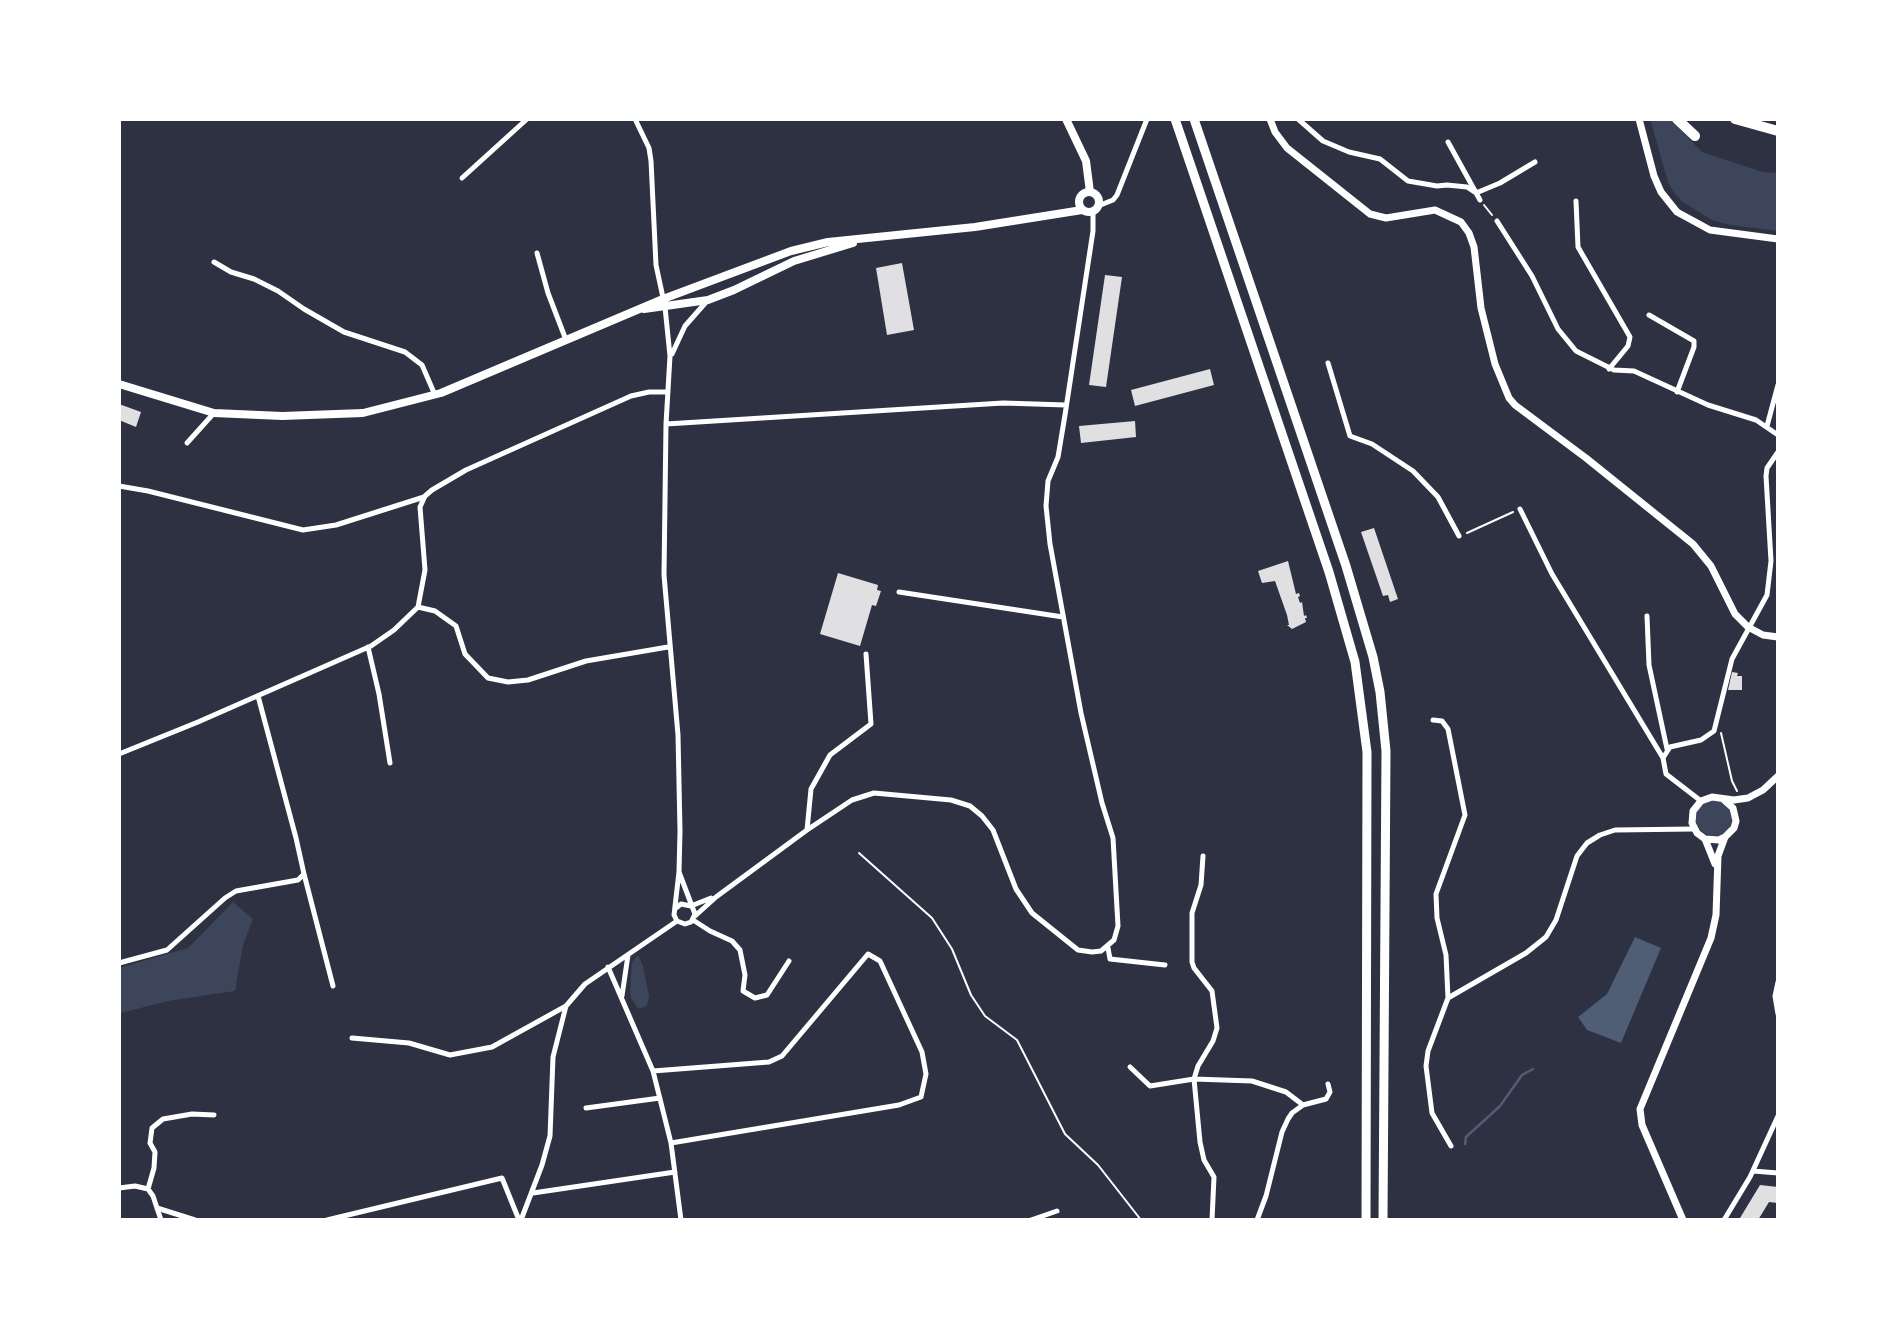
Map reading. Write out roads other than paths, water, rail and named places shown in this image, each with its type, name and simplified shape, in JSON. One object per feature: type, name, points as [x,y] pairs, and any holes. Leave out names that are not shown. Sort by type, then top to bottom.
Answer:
[{"type":"highway","points":[[1677,119],[1695,136]]},
{"type":"highway","points":[[1735,119],[1778,131]]},
{"type":"main road","points":[[664,303],[791,251],[828,242],[975,227],[1082,210],[1088,212],[1096,208],[1098,197],[1090,191],[1086,161],[1066,119]]},
{"type":"main road","points":[[1175,119],[1329,572],[1357,673],[1367,752],[1366,1220]]},
{"type":"main road","points":[[1194,119],[1346,566],[1373,657],[1380,692],[1386,751],[1383,1220]]},
{"type":"main road","points":[[1082,210],[1079,198],[1090,191]]},
{"type":"main road","points":[[119,384],[214,413],[282,416],[363,413],[435,394],[637,309],[664,303],[708,300],[794,261],[870,239]]},
{"type":"street","points":[[462,178],[527,119]]},
{"type":"street","points":[[635,119],[645,139],[651,161],[656,265],[664,303],[670,356],[663,528],[668,647],[677,714],[679,872],[674,915],[677,921],[685,924],[694,918],[716,897],[807,830],[866,793],[962,802],[982,816],[993,830],[1016,889],[1032,913],[1078,950],[1092,952],[1108,947],[1114,940],[1118,926],[1115,856],[1063,617],[1050,544],[1046,496],[1049,476],[1058,457],[1096,208],[1113,200],[1117,195],[1147,119]]},
{"type":"street","points":[[1270,119],[1287,149],[1370,214],[1386,218],[1435,210],[1461,222],[1474,247],[1481,308],[1495,365],[1509,398],[1530,418],[1597,466],[1693,544],[1711,566],[1735,614],[1748,628],[1763,635],[1778,636]]},
{"type":"street","points":[[1298,119],[1331,145],[1380,159],[1412,183],[1457,185],[1476,193]]},
{"type":"street","points":[[1639,119],[1654,176],[1669,204],[1677,212],[1710,230],[1778,239]]},
{"type":"street","points":[[1448,142],[1480,200]]},
{"type":"street","points":[[1476,193],[1500,183],[1535,162]]},
{"type":"street","points":[[1576,201],[1578,247],[1630,337],[1628,346],[1609,369]]},
{"type":"street","points":[[1497,221],[1532,275],[1558,329],[1576,351],[1609,369],[1634,371],[1767,426],[1778,435]]},
{"type":"street","points":[[537,253],[548,293],[566,340]]},
{"type":"street","points":[[214,262],[278,291],[344,332],[405,352],[422,365],[435,394]]},
{"type":"street","points":[[670,356],[685,326],[708,300]]},
{"type":"street","points":[[1649,315],[1694,341],[1677,391]]},
{"type":"street","points":[[1328,363],[1350,436],[1372,444],[1413,471],[1437,497],[1459,536]]},
{"type":"street","points":[[1767,426],[1778,385]]},
{"type":"street","points":[[119,486],[303,530],[336,525],[425,496],[466,470],[631,396],[667,392]]},
{"type":"street","points":[[666,424],[1003,403],[1066,405]]},
{"type":"street","points":[[187,443],[214,413]]},
{"type":"street","points":[[1663,758],[1673,746],[1707,737],[1714,731],[1732,659],[1764,600],[1771,561],[1766,476],[1778,452]]},
{"type":"street","points":[[119,754],[368,647],[394,630],[418,607],[425,570],[420,507],[425,496]]},
{"type":"street","points":[[1520,509],[1552,574],[1663,758],[1667,774],[1700,801]]},
{"type":"street","points":[[898,592],[1063,617]]},
{"type":"street","points":[[418,607],[435,611],[456,626],[465,654],[488,678],[508,682],[528,680],[586,661],[668,647]]},
{"type":"street","points":[[1647,616],[1648,665],[1667,750]]},
{"type":"street","points":[[368,647],[390,763]]},
{"type":"street","points":[[807,830],[811,789],[830,755],[871,724],[866,654]]},
{"type":"street","points":[[258,696],[334,986]]},
{"type":"street","points":[[1433,720],[1442,721],[1448,729],[1465,815],[1436,894],[1437,918],[1446,955],[1448,998],[1428,1051],[1426,1066],[1432,1113],[1451,1146]]},
{"type":"street","points":[[1716,869],[1705,839],[1694,829],[1693,811],[1700,801],[1712,797],[1748,798],[1763,790],[1778,776]]},
{"type":"street","points":[[1683,1220],[1642,1125],[1640,1109],[1716,924],[1718,856],[1726,837],[1734,828],[1735,814],[1729,803],[1723,799]]},
{"type":"street","points":[[1448,998],[1526,953],[1546,937],[1556,920],[1577,856],[1581,848],[1593,839],[1615,830],[1694,829]]},
{"type":"street","points":[[1705,839],[1712,841],[1726,837]]},
{"type":"street","points":[[1203,856],[1201,885],[1192,913],[1192,962],[1212,991],[1217,1028],[1194,1079],[1200,1142],[1204,1160],[1214,1177],[1212,1220]]},
{"type":"street","points":[[679,872],[694,918],[710,931],[732,941],[740,950],[745,975],[744,992],[755,998],[767,995],[789,961]]},
{"type":"street","points":[[119,963],[167,950],[236,891],[298,880],[304,874]]},
{"type":"street","points":[[676,908],[716,897]]},
{"type":"street","points":[[520,1220],[533,1193],[550,1136],[553,1057],[566,1006],[575,993],[608,967],[677,921]]},
{"type":"street","points":[[1108,947],[1110,959],[1165,965]]},
{"type":"street","points":[[653,1071],[769,1062],[782,1056],[868,954],[880,961],[922,1052],[926,1074],[920,1097],[899,1105],[671,1143]]},
{"type":"street","points":[[622,999],[628,955]]},
{"type":"street","points":[[608,967],[653,1071],[671,1143],[681,1220]]},
{"type":"street","points":[[1778,982],[1775,996],[1778,1014]]},
{"type":"street","points":[[352,1038],[409,1043],[450,1055],[492,1047],[566,1006]]},
{"type":"street","points":[[1130,1067],[1150,1086],[1194,1079],[1252,1082],[1286,1092],[1303,1105]]},
{"type":"street","points":[[1257,1220],[1282,1132],[1292,1113],[1303,1105],[1326,1099],[1330,1093],[1328,1084]]},
{"type":"street","points":[[586,1108],[660,1098]]},
{"type":"street","points":[[161,1220],[148,1189],[154,1168],[155,1152],[150,1143],[152,1128],[163,1119],[192,1114],[214,1115]]},
{"type":"street","points":[[1724,1220],[1733,1208],[1778,1116]]},
{"type":"street","points":[[1752,1171],[1778,1173]]},
{"type":"street","points":[[533,1193],[674,1172]]},
{"type":"street","points":[[327,1220],[502,1178],[520,1220]]},
{"type":"street","points":[[119,1188],[135,1186],[148,1189]]},
{"type":"street","points":[[157,1208],[195,1220]]},
{"type":"street","points":[[1031,1220],[1057,1211]]},
{"type":"waterway","points":[[1465,1144],[1466,1137],[1500,1106],[1522,1075],[1533,1069]]}]
